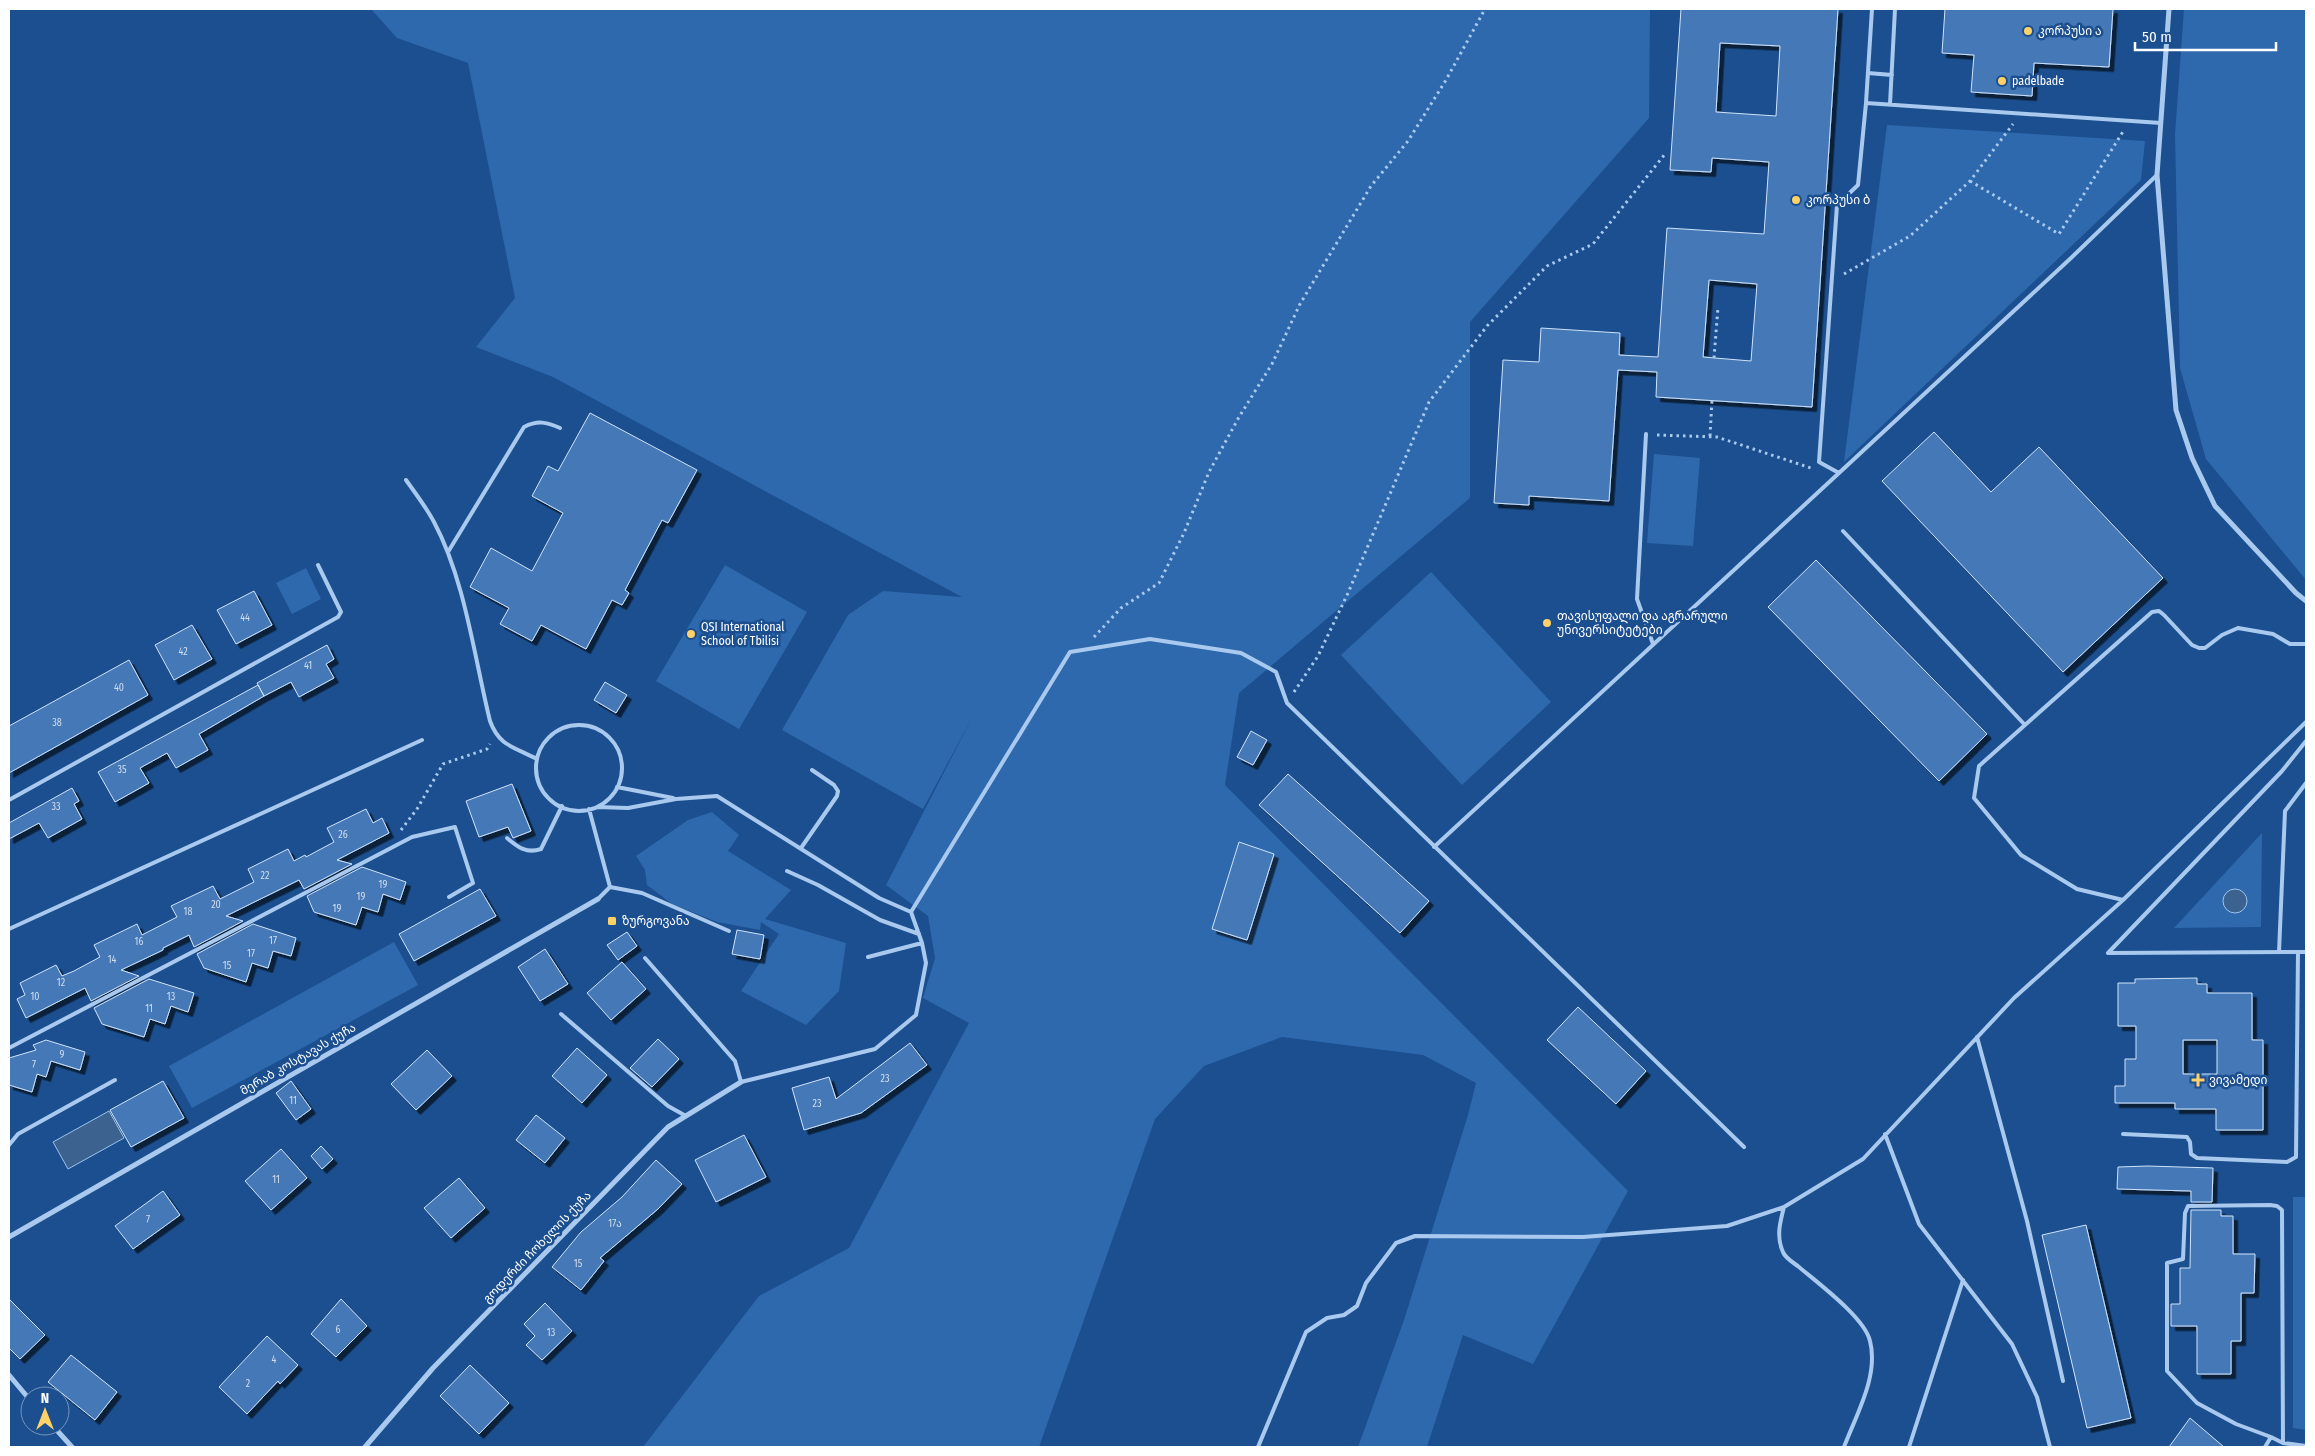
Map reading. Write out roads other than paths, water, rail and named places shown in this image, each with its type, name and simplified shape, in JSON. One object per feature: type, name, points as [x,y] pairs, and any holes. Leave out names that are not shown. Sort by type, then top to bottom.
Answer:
[{"type":"street","points":[[2169,9],[2157,175],[2176,410],[2192,458],[2215,506],[2296,593],[2306,601]]},
{"type":"street","name":"მერაბ კოსტავას ქუჩა","points":[[9,1237],[598,899]]},
{"type":"street","name":"გოდერძი ჩოხელის ქუჩა","points":[[365,1447],[433,1368],[668,1127],[741,1082]]},
{"type":"street","points":[[9,1375],[20,1388]]},
{"type":"street","points":[[62,1436],[72,1447]]},
{"type":"lane","points":[[1839,473],[1819,462],[1837,205],[1858,185],[1872,9]]},
{"type":"lane","points":[[1890,104],[1896,9]]},
{"type":"lane","points":[[1868,73],[1892,75]]},
{"type":"lane","points":[[1866,103],[2161,123]]},
{"type":"lane","points":[[1434,847],[2071,258],[2157,175]]},
{"type":"lane","points":[[448,552],[524,427],[533,422],[544,421],[560,428]]},
{"type":"lane","points":[[1646,434],[1637,599],[1653,644]]},
{"type":"lane","points":[[406,480],[434,521],[448,552],[495,735],[504,742],[537,758]]},
{"type":"lane","points":[[1844,531],[2025,725]]},
{"type":"lane","points":[[9,800],[338,617],[341,612],[340,605],[318,565]]},
{"type":"lane","points":[[2123,900],[2077,889],[2021,855],[1974,798],[1979,766],[2152,612],[2158,611],[2164,615],[2192,645],[2199,648],[2205,648],[2222,635],[2238,628],[2273,634],[2290,644],[2306,644]]},
{"type":"lane","points":[[911,912],[1070,652],[1150,639],[1241,653],[1276,672],[1287,703],[1744,1147]]},
{"type":"lane","points":[[1258,1447],[1306,1332],[1327,1318],[1344,1314],[1357,1306],[1366,1283],[1396,1243],[1415,1236],[1583,1237],[1727,1226],[1784,1207],[1863,1159],[2014,998],[2123,900],[2306,722]]},
{"type":"lane","points":[[573,725],[587,726],[599,730],[610,738],[617,748],[621,761],[621,774],[617,787],[612,795],[597,807],[589,810],[572,810],[555,804],[543,792],[536,776],[537,758],[541,746],[550,736],[561,729],[573,725]]},
{"type":"lane","points":[[9,929],[422,740]]},
{"type":"lane","points":[[2306,741],[2282,772],[2108,953],[2306,952]]},
{"type":"lane","points":[[801,848],[837,796],[838,791],[834,785],[812,770]]},
{"type":"lane","points":[[2279,952],[2285,811],[2306,783]]},
{"type":"lane","points":[[617,787],[676,799]]},
{"type":"lane","points":[[597,807],[628,808],[676,799],[717,796],[879,898],[911,912],[922,943],[926,963],[916,1015],[875,1049],[741,1082],[735,1061],[645,958]]},
{"type":"lane","points":[[507,838],[520,849],[527,851],[541,849],[562,806]]},
{"type":"lane","points":[[589,810],[610,887]]},
{"type":"lane","points":[[9,1048],[412,837],[455,827],[473,883],[449,897]]},
{"type":"lane","points":[[787,871],[818,885],[880,920],[919,934]]},
{"type":"lane","points":[[598,899],[610,887]]},
{"type":"lane","points":[[610,887],[642,893],[729,932]]},
{"type":"lane","points":[[868,957],[922,943]]},
{"type":"lane","points":[[2123,1134],[2187,1136],[2189,1138],[2190,1154],[2197,1158],[2287,1162],[2296,1157],[2298,952]]},
{"type":"lane","points":[[561,1014],[668,1106],[686,1116]]},
{"type":"lane","points":[[1977,1037],[2026,1221],[2064,1381]]},
{"type":"lane","points":[[9,1145],[18,1134],[115,1080]]},
{"type":"lane","points":[[1885,1134],[1919,1224],[2017,1353],[2037,1397],[2050,1447]]},
{"type":"lane","points":[[2283,1443],[2282,1210],[2277,1206],[2270,1205],[2188,1206],[2185,1213],[2183,1258],[2167,1263],[2167,1371],[2197,1402],[2236,1424],[2271,1436],[2283,1443],[2306,1446]]},
{"type":"lane","points":[[1784,1207],[1778,1230],[1783,1254],[1838,1299],[1858,1320],[1870,1340],[1871,1364],[1868,1385],[1844,1447]]},
{"type":"lane","points":[[1909,1447],[1962,1280]]},
{"type":"lane","points":[[2265,1447],[2271,1436]]},
{"type":"place","name":"კორპუსი ა","points":[[2028,31]]},
{"type":"place","name":"padelbade","points":[[2002,81]]},
{"type":"place","name":"კორპუსი ბ","points":[[1796,200]]},
{"type":"place","name":"თავისუფალი და აგრარული უნივერსიტეტები","points":[[1547,623]]},
{"type":"place","name":"QSI International School of Tbilisi","points":[[691,634]]},
{"type":"place","name":"ზურგოვანა","points":[[612,921]]},
{"type":"place","name":"ვივამედი","points":[[2198,1080]]}]
